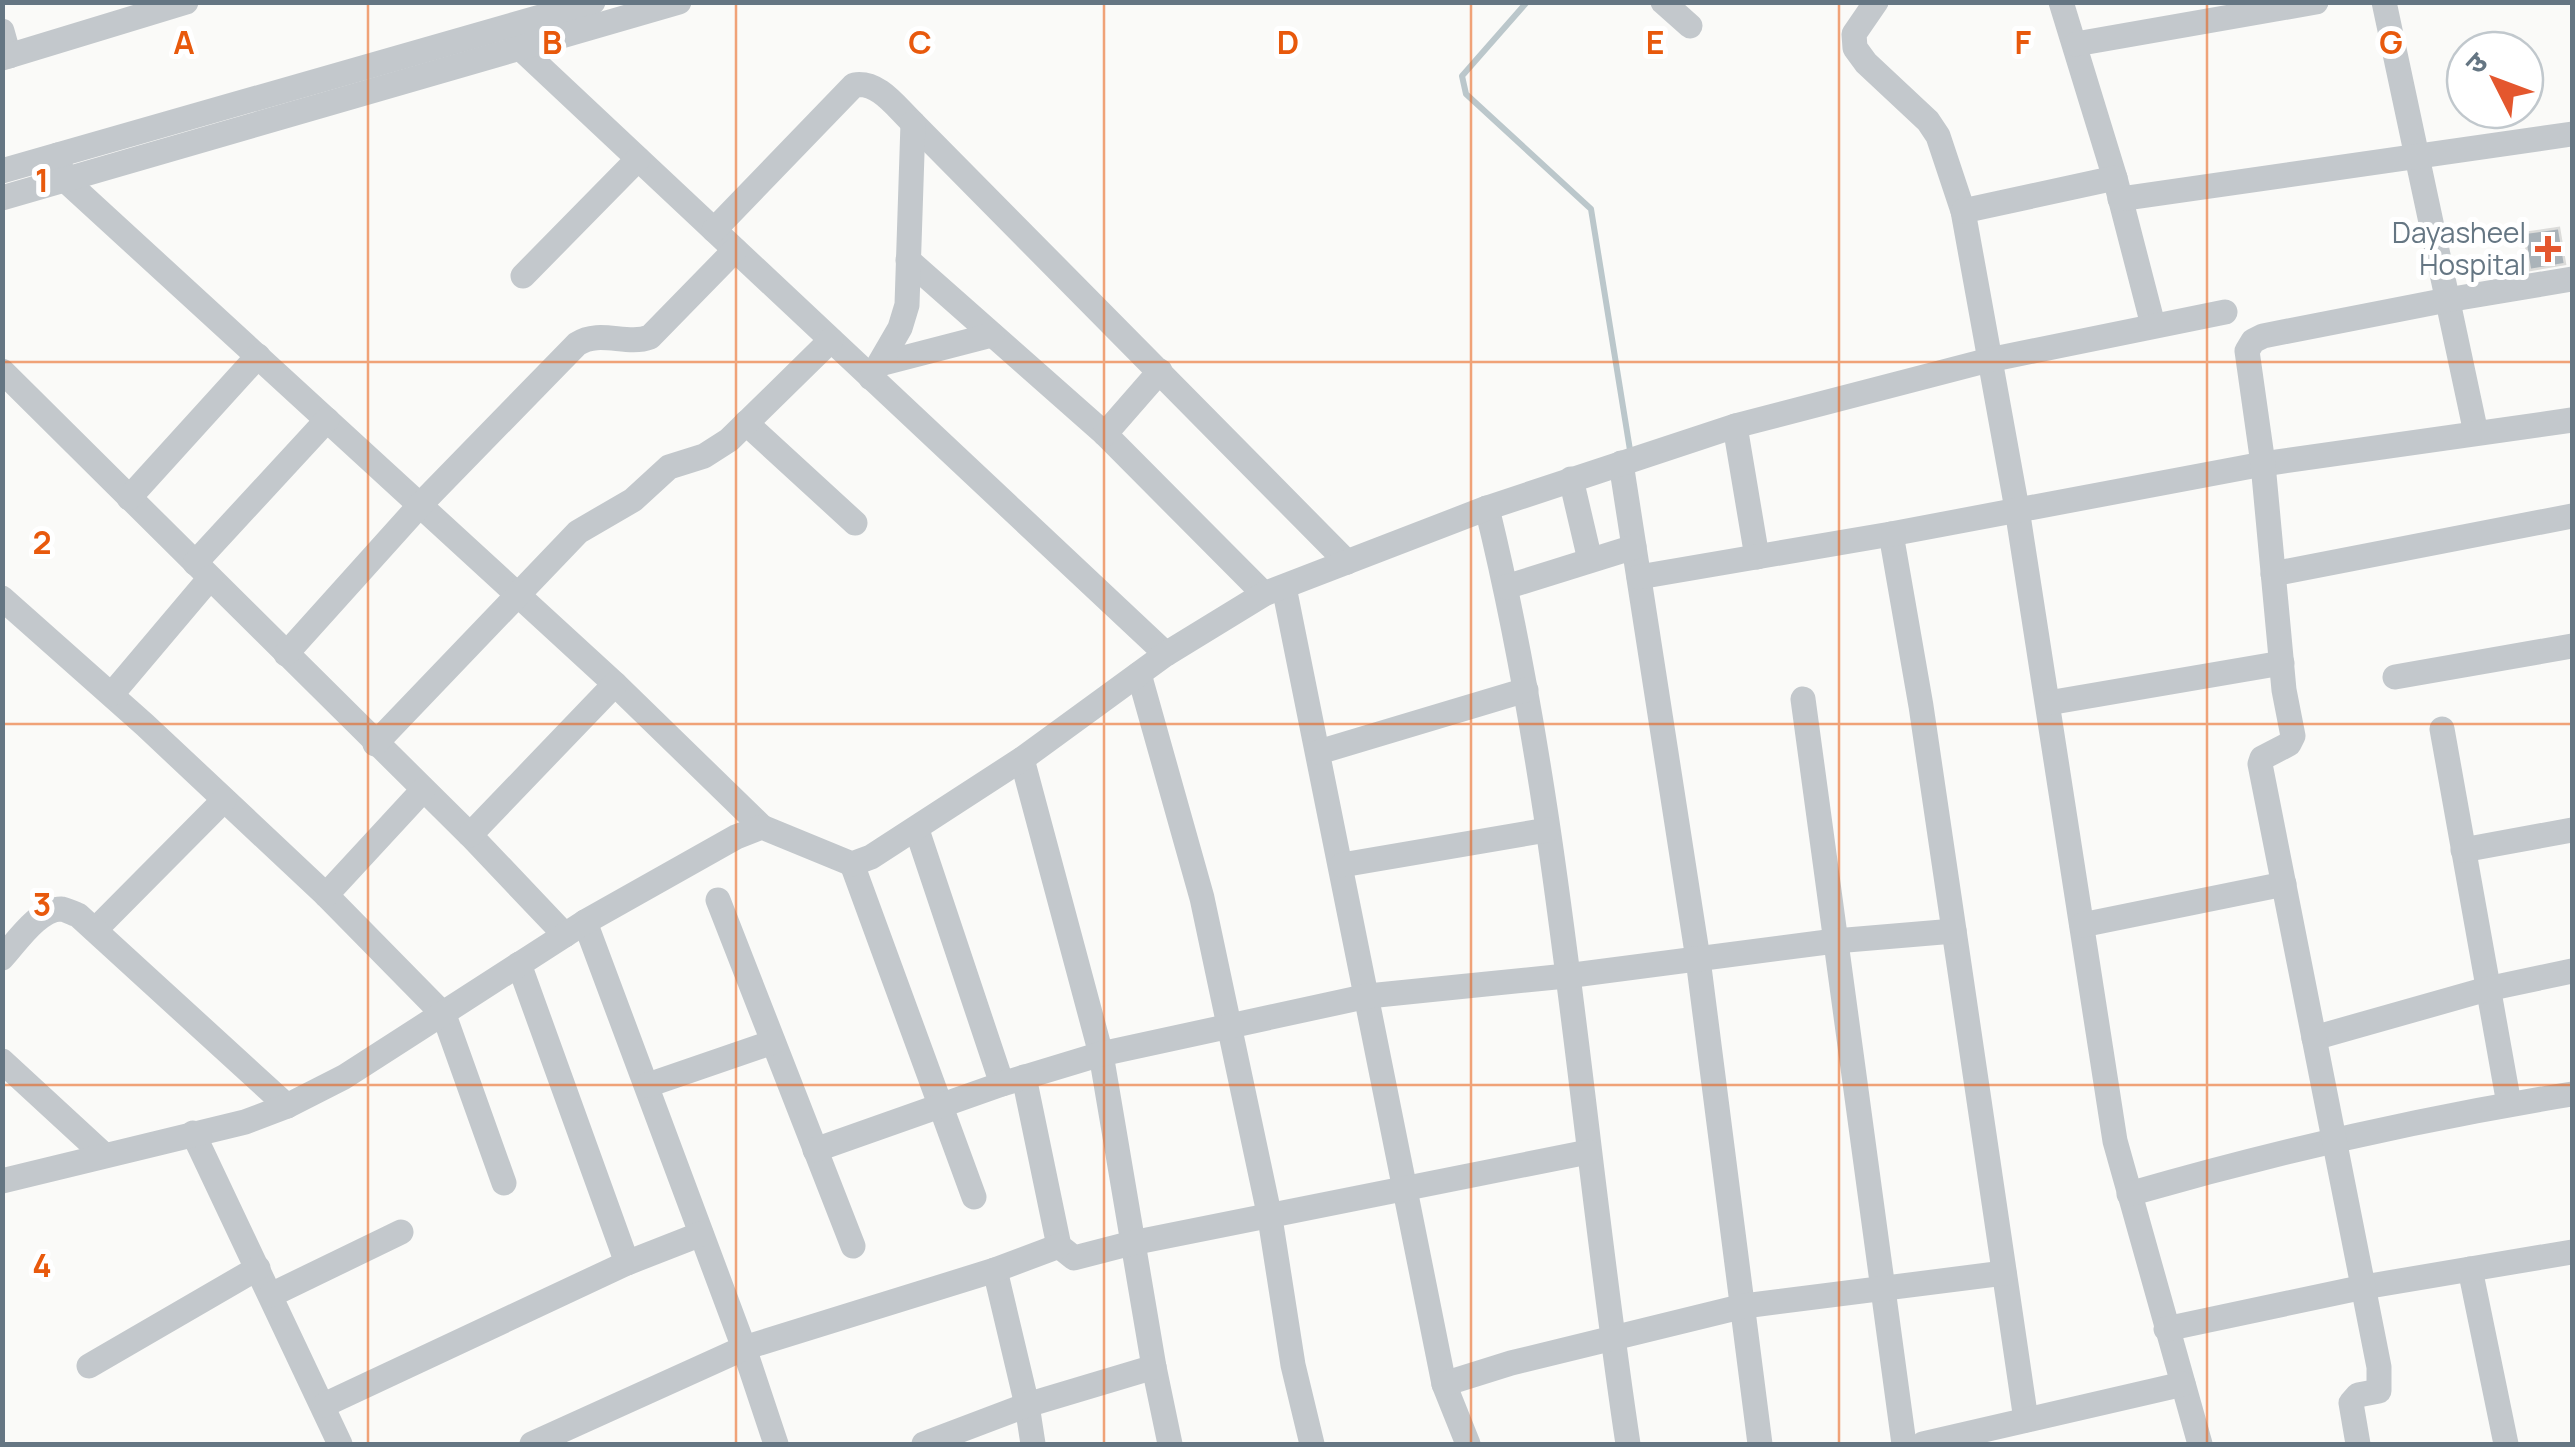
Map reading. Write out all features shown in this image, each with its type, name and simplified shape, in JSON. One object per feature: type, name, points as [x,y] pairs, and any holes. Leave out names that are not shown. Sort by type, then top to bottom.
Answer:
[{"type":"street","points":[[5,48],[186,2]]},
{"type":"street","points":[[2,171],[60,166],[296,99],[593,2]]},
{"type":"street","points":[[296,99],[519,47],[680,2]]},
{"type":"street","points":[[1663,2],[1690,26]]},
{"type":"street","points":[[1876,2],[1854,34],[1855,48],[1928,121],[1938,136],[1963,211],[2017,509],[2115,1142],[2200,1444]]},
{"type":"street","points":[[2061,2],[2118,188],[2154,325]]},
{"type":"street","points":[[2076,44],[2316,2]]},
{"type":"street","points":[[2384,2],[2476,433]]},
{"type":"street","points":[[519,47],[831,340],[875,371],[1166,654]]},
{"type":"street","points":[[714,230],[854,84],[866,83],[913,123],[1347,562]]},
{"type":"street","points":[[875,371],[900,328],[907,305],[913,123]]},
{"type":"street","points":[[1963,211],[2118,188],[2415,156],[2572,134]]},
{"type":"street","points":[[523,276],[638,159]]},
{"type":"street","points":[[2,198],[60,166]]},
{"type":"street","points":[[60,166],[258,356],[615,684],[762,827],[852,864],[917,830],[1166,654],[1274,590],[1487,508],[1735,426],[1989,360],[2225,312]]},
{"type":"street","points":[[286,654],[420,504],[577,344],[596,336],[639,341],[650,337],[735,250]]},
{"type":"street","points":[[908,260],[1274,590],[1319,752],[1444,1384],[1468,1444]]},
{"type":"street","points":[[2358,1444],[2350,1403],[2358,1395],[2379,1391],[2380,1386],[2336,1140],[2260,764],[2262,758],[2289,744],[2293,736],[2248,351],[2253,341],[2446,300],[2572,279]]},
{"type":"street","points":[[875,371],[992,334]]},
{"type":"street","points":[[375,744],[586,525],[633,500],[670,467],[715,450],[831,340]]},
{"type":"street","points":[[129,498],[258,356]]},
{"type":"street","points":[[2,371],[422,790],[575,928],[648,1085],[776,1444]]},
{"type":"street","points":[[1105,434],[1160,371]]},
{"type":"street","points":[[112,694],[202,570],[328,420]]},
{"type":"street","points":[[1639,577],[2263,464],[2572,420]]},
{"type":"street","points":[[746,424],[855,524]]},
{"type":"street","points":[[1735,426],[1757,557]]},
{"type":"street","points":[[1622,463],[1698,959],[1760,1444]]},
{"type":"street","points":[[1571,479],[1590,560]]},
{"type":"street","points":[[1487,508],[1526,690],[1628,1444]]},
{"type":"street","points":[[2274,574],[2572,516]]},
{"type":"street","points":[[1891,534],[1921,706],[2026,1420]]},
{"type":"street","points":[[1506,587],[1634,546]]},
{"type":"street","points":[[2,598],[112,694],[326,896],[444,1014],[504,1183]]},
{"type":"street","points":[[2395,677],[2572,646]]},
{"type":"street","points":[[2048,703],[2282,664]]},
{"type":"street","points":[[1139,674],[1202,898],[1270,1218],[1300,1400],[1312,1444]]},
{"type":"street","points":[[470,835],[615,684]]},
{"type":"street","points":[[1319,752],[1526,690]]},
{"type":"street","points":[[1802,699],[1904,1444]]},
{"type":"street","points":[[2442,729],[2509,1104]]},
{"type":"street","points":[[1022,759],[1101,1054],[1170,1444]]},
{"type":"street","points":[[326,896],[422,790]]},
{"type":"street","points":[[95,930],[224,800]]},
{"type":"street","points":[[2,1181],[245,1122],[287,1106],[344,1077],[575,928],[736,837],[762,827]]},
{"type":"street","points":[[917,830],[1013,1080],[1059,1246],[1065,1254],[1074,1258],[1588,1152]]},
{"type":"street","points":[[1342,865],[1547,830]]},
{"type":"street","points":[[2464,850],[2572,830]]},
{"type":"street","points":[[852,864],[974,1197]]},
{"type":"street","points":[[2082,925],[2284,884]]},
{"type":"street","points":[[718,900],[853,1246]]},
{"type":"street","points":[[2,958],[38,920],[62,908],[78,914],[287,1106]]},
{"type":"street","points":[[814,1150],[1013,1080],[1101,1054],[1368,996],[1566,976],[1836,940],[1954,931]]},
{"type":"street","points":[[519,964],[627,1263]]},
{"type":"street","points":[[2314,1038],[2487,989],[2572,971]]},
{"type":"street","points":[[648,1085],[773,1042]]},
{"type":"street","points":[[2,1061],[104,1154]]},
{"type":"street","points":[[2129,1194],[2336,1140],[2572,1094]]},
{"type":"street","points":[[193,1133],[340,1444]]},
{"type":"street","points":[[272,1295],[400,1232]]},
{"type":"street","points":[[324,1405],[627,1263],[702,1234]]},
{"type":"street","points":[[538,1444],[744,1348],[996,1270],[1059,1246]]},
{"type":"street","points":[[2166,1328],[2364,1287],[2572,1252]]},
{"type":"street","points":[[89,1366],[258,1268]]},
{"type":"street","points":[[2470,1269],[2506,1444]]},
{"type":"street","points":[[996,1270],[1028,1406],[1033,1444]]},
{"type":"street","points":[[1444,1384],[1510,1363],[1744,1306],[2004,1273]]},
{"type":"street","points":[[924,1444],[1028,1406],[1154,1367]]},
{"type":"street","points":[[1922,1444],[2183,1384]]},
{"type":"building","points":[[2559,228],[2565,264],[2530,270],[2524,233]]},
{"type":"waterway","points":[[1527,2],[1462,76],[1466,94],[1591,209],[1630,450]]},
{"type":"place","name":"Dayasheel Hospital","points":[[2548,249]]}]
